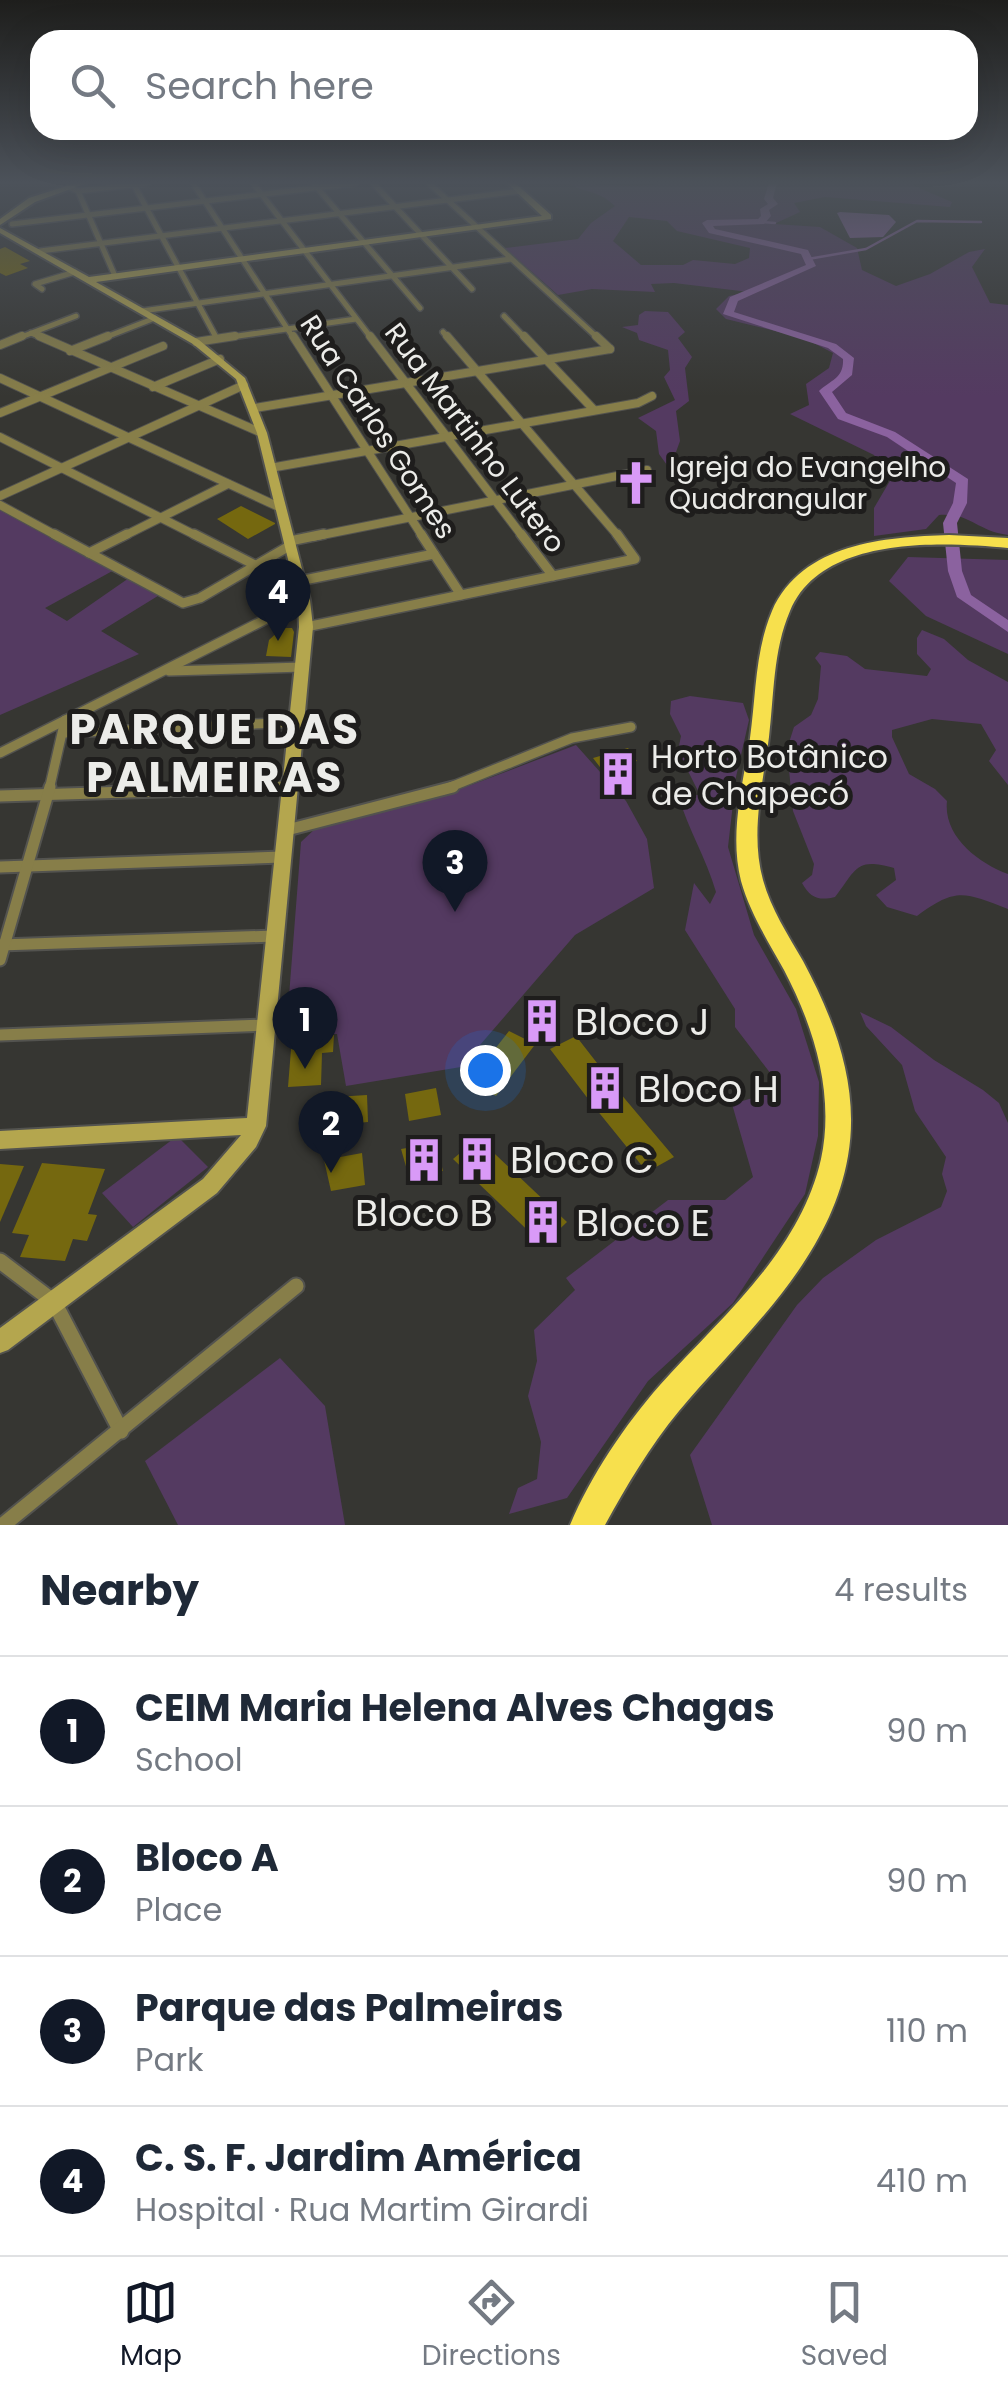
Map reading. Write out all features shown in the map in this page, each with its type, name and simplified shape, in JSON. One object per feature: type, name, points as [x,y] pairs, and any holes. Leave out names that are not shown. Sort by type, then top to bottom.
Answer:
[{"type":"highway","points":[[587,1525],[612,1478],[667,1402],[785,1270],[820,1204],[834,1158],[838,1112],[834,1066],[819,1018],[758,897],[747,836],[762,718],[784,605],[808,575],[850,553],[918,540],[1008,543]]},
{"type":"street","points":[[0,1342],[210,1186],[256,1126],[306,627],[304,600],[262,433],[244,385],[220,359],[196,342],[45,254]]},
{"type":"street","points":[[105,254],[115,276]]},
{"type":"street","points":[[172,254],[217,339]]},
{"type":"street","name":"Rua Carlos Gomes","points":[[239,254],[461,595]]},
{"type":"street","points":[[88,280],[276,254]]},
{"type":"street","name":"Rua Martinho Lutero","points":[[309,254],[553,576]]},
{"type":"street","points":[[374,254],[420,308]]},
{"type":"street","points":[[442,254],[472,289]]},
{"type":"street","points":[[255,408],[610,349],[506,254]]},
{"type":"street","points":[[142,310],[511,259]]},
{"type":"street","points":[[42,289],[34,284],[75,272]]},
{"type":"street","points":[[0,346],[76,316]]},
{"type":"street","points":[[504,316],[594,410]]},
{"type":"street","points":[[70,351],[154,318]]},
{"type":"street","points":[[196,342],[356,319]]},
{"type":"street","points":[[306,627],[636,559],[443,332]]},
{"type":"street","points":[[32,334],[262,433]]},
{"type":"street","points":[[0,413],[163,346]]},
{"type":"street","points":[[153,386],[220,359]]},
{"type":"street","points":[[0,378],[281,508]]},
{"type":"street","points":[[0,496],[244,385]]},
{"type":"street","points":[[270,468],[638,403],[652,396]]},
{"type":"street","points":[[0,437],[255,565]]},
{"type":"street","points":[[0,505],[174,601],[191,602],[290,543],[647,470]]},
{"type":"street","points":[[89,553],[228,484]]},
{"type":"street","points":[[299,581],[434,554]]},
{"type":"street","points":[[0,753],[65,726],[304,600]]},
{"type":"street","points":[[161,672],[302,667]]},
{"type":"street","points":[[65,726],[298,722]]},
{"type":"street","points":[[0,960],[30,866],[65,726]]},
{"type":"street","points":[[287,830],[461,784],[572,738],[631,726]]},
{"type":"street","points":[[0,796],[290,786]]},
{"type":"street","points":[[0,867],[282,858]]},
{"type":"street","points":[[2,945],[276,936]]},
{"type":"street","points":[[0,1035],[267,1025]]},
{"type":"street","points":[[0,1140],[256,1126]]},
{"type":"street","points":[[0,1260],[54,1302],[120,1431]]},
{"type":"street","points":[[2,1525],[296,1286]]},
{"type":"shaded area","points":[[512,254],[628,254],[641,265],[683,265],[693,260],[735,264],[749,254],[858,254],[862,270],[896,286],[930,274],[965,254],[981,254],[972,267],[990,303],[1008,305],[1008,535],[959,517],[939,515],[926,529],[874,536],[874,508],[891,479],[874,455],[790,414],[809,405],[806,384],[829,368],[833,353],[804,338],[726,319],[716,309],[729,296],[749,292],[674,283],[651,284],[655,292],[592,289],[558,295]]},
{"type":"shaded area","points":[[645,311],[668,312],[685,332],[678,338],[692,357],[685,368],[689,401],[676,411],[680,441],[672,463],[667,465],[659,454],[656,431],[638,418],[675,400],[664,377],[670,370],[668,350],[639,340],[637,333],[622,327],[638,325],[639,315]]},
{"type":"shaded area","points":[[0,507],[116,569],[45,608],[67,621],[129,578],[161,594],[101,631],[139,654],[0,715]]},
{"type":"shaded area","points":[[908,557],[1008,560],[1008,654],[926,616],[889,581]]},
{"type":"shaded area","points":[[922,630],[944,639],[968,660],[1008,682],[1008,785],[989,761],[996,750],[981,724],[932,719],[892,730],[892,737],[909,774],[947,801],[947,814],[957,837],[985,863],[1008,874],[1008,909],[961,895],[941,900],[917,916],[887,907],[876,895],[896,880],[894,868],[881,865],[858,868],[835,897],[816,897],[802,883],[812,875],[814,864],[793,811],[787,749],[794,727],[811,715],[818,699],[821,666],[815,658],[820,652],[847,656],[865,669],[927,676],[931,669],[917,654],[917,638]]},
{"type":"shaded area","points":[[690,696],[743,703],[749,720],[736,777],[728,847],[754,935],[796,1009],[819,1082],[818,1136],[805,1194],[733,1303],[648,1381],[567,1498],[509,1514],[518,1488],[537,1479],[541,1442],[528,1396],[537,1361],[534,1330],[575,1290],[566,1278],[668,1200],[725,1200],[753,1177],[732,1104],[756,1097],[774,1078],[735,1027],[735,1009],[685,930],[694,883],[710,904],[716,892],[678,795],[700,795],[678,751],[681,736],[670,714],[671,701]]},
{"type":"shaded area","name":"PARQUE DAS PALMEIRAS","points":[[576,745],[626,801],[647,839],[654,888],[575,935],[461,1067],[346,1086],[337,1034],[286,1035],[301,842],[317,827],[471,785]]},
{"type":"shaded area","points":[[860,1012],[891,1027],[983,1090],[999,1103],[1008,1123],[1008,1525],[712,1525],[690,1455],[797,1305],[823,1278],[876,1240],[941,1207],[947,1191],[942,1174],[946,1157],[915,1111],[902,1065],[866,1026]]},
{"type":"shaded area","points":[[177,1136],[208,1167],[133,1227],[102,1193]]},
{"type":"shaded area","points":[[280,1358],[325,1406],[345,1525],[178,1525],[145,1461]]},
{"type":"building","points":[[0,254],[18,254],[30,261],[20,264],[28,268],[6,276],[0,273]]},
{"type":"building","points":[[241,506],[275,524],[248,539],[217,519]]},
{"type":"building","points":[[282,628],[292,628],[294,632],[291,657],[266,656],[269,640]]},
{"type":"building","name":"Horto Botânico de Chapecó","points":[[628,748],[637,761],[623,765],[636,782],[616,788],[593,758]]},
{"type":"building","points":[[528,1008],[558,1010],[556,1035],[543,1034],[496,1096],[469,1082],[509,1031],[525,1039]]},
{"type":"building","points":[[334,1035],[333,1052],[322,1053],[321,1085],[288,1087],[292,1037]]},
{"type":"building","points":[[576,1036],[674,1157],[647,1172],[550,1049]]},
{"type":"building","points":[[436,1088],[441,1115],[409,1121],[405,1094]]},
{"type":"building","points":[[367,1095],[368,1122],[335,1125],[335,1097]]},
{"type":"building","points":[[478,1138],[567,1222],[543,1245],[453,1159]]},
{"type":"building","name":"Bloco B","points":[[436,1143],[443,1171],[409,1177],[401,1149]]},
{"type":"building","points":[[362,1153],[365,1185],[331,1191],[324,1160]]},
{"type":"building","points":[[42,1163],[105,1169],[88,1214],[97,1215],[87,1241],[73,1239],[65,1261],[20,1257],[29,1235],[12,1233]]},
{"type":"building","points":[[0,1164],[24,1166],[0,1222]]},
{"type":"waterway","points":[[806,254],[811,266],[734,299],[728,314],[832,346],[848,358],[847,375],[825,391],[842,416],[891,434],[963,482],[960,503],[950,523],[955,571],[964,597],[1008,627]]},
{"type":"waterway","points":[[808,259],[836,254]]},
{"type":"place","name":"Igreja do Evangelho Quadrangular","points":[[636,483]]},
{"type":"place","name":"C. S. F. Jardim América","points":[[278,641]]},
{"type":"place","name":"Horto Botânico de Chapecó","points":[[618,774]]},
{"type":"place","name":"Parque das Palmeiras","points":[[455,912]]},
{"type":"place","name":"Bloco J","points":[[542,1021]]},
{"type":"place","name":"CEIM Maria Helena Alves Chagas","points":[[305,1069]]},
{"type":"place","name":"Bloco H","points":[[605,1088]]},
{"type":"place","name":"Bloco C","points":[[477,1159]]},
{"type":"place","name":"Bloco B","points":[[424,1160]]},
{"type":"place","name":"Bloco A","points":[[331,1173]]},
{"type":"place","name":"Bloco E","points":[[543,1222]]},
{"type":"district","name":"PARQUE DAS PALMEIRAS","points":[[215,753]]}]
